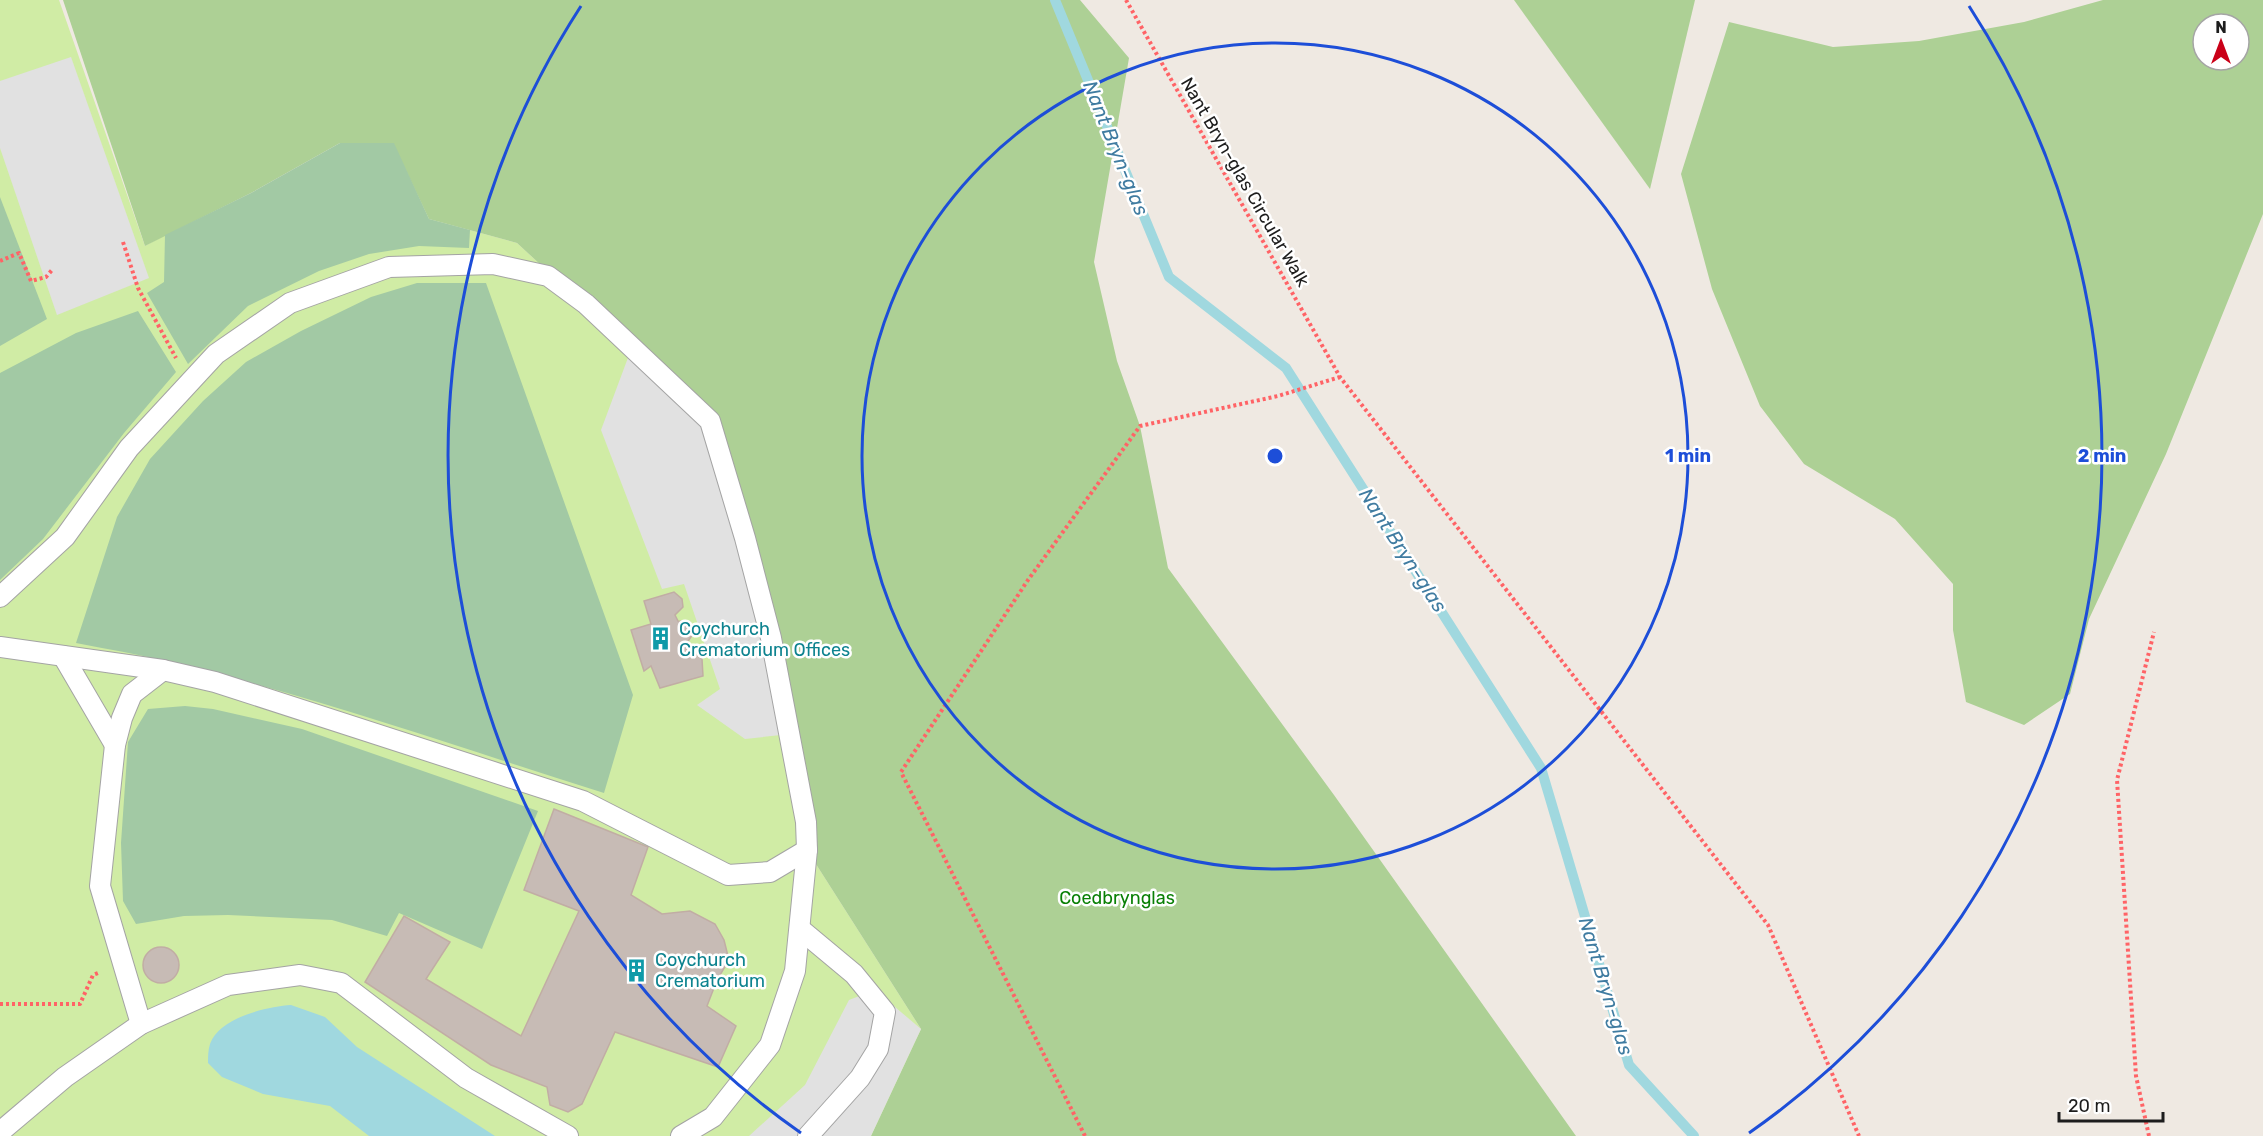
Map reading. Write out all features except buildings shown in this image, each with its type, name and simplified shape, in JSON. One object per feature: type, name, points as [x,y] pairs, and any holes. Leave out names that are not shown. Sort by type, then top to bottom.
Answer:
[{"type":"lane","points":[[0,597],[65,537],[129,448],[216,354],[290,303],[389,267],[493,264],[549,276],[586,304],[710,421],[745,538],[771,638],[806,822],[807,850],[795,971],[770,1045],[713,1117],[681,1136]]},
{"type":"lane","points":[[0,647],[163,669],[215,682],[583,801],[728,875],[770,872],[807,850]]},
{"type":"lane","points":[[63,656],[115,745]]},
{"type":"lane","points":[[141,1024],[100,886],[115,745],[122,718],[132,694],[163,669]]},
{"type":"lane","points":[[800,929],[854,974],[885,1012],[878,1049],[860,1078],[808,1136]]},
{"type":"lane","points":[[0,1132],[65,1077],[141,1024],[228,985],[300,975],[341,983],[466,1078],[567,1136]]},
{"type":"path","name":"Nant Bryn-glas Circular Walk","points":[[1126,0],[1340,377],[1768,925],[1859,1136]]},
{"type":"path","points":[[123,242],[138,288],[189,383]]},
{"type":"path","points":[[0,261],[19,253],[31,281],[46,277],[52,270]]},
{"type":"path","points":[[1085,1136],[901,772],[1028,580],[1140,426],[1278,396],[1340,377]]},
{"type":"path","points":[[2149,1136],[2136,1076],[2117,780],[2154,632]]},
{"type":"path","points":[[0,1004],[80,1004],[93,975],[123,960]]},
{"type":"green space","points":[[0,0],[59,0],[145,246],[165,235],[394,143],[429,219],[517,243],[710,421],[807,850],[921,1029],[874,1136],[0,1136]]},
{"type":"green space","name":"Coedbrynglas","points":[[63,0],[1080,0],[1129,58],[1094,262],[1117,361],[1140,426],[1168,568],[1334,795],[1576,1136],[871,1136],[921,1029],[807,850],[710,421],[517,243],[429,219],[393,143],[340,143],[251,193],[145,246]]},
{"type":"green space","points":[[1514,0],[1695,0],[1650,189]]},
{"type":"green space","points":[[2103,0],[2263,0],[2263,214],[2166,454],[2089,619],[2070,694],[2024,725],[1966,702],[1953,630],[1953,584],[1895,519],[1804,464],[1760,406],[1712,289],[1681,174],[1729,22],[1833,47],[1919,41],[2024,22]]},
{"type":"green space","points":[[340,143],[394,143],[429,219],[470,230],[469,248],[419,246],[369,254],[319,271],[248,306],[188,364],[147,293],[164,282],[165,235],[251,193]]},
{"type":"green space","points":[[0,197],[47,319],[0,346]]},
{"type":"green space","points":[[417,283],[486,283],[633,695],[604,793],[279,691],[157,659],[76,643],[117,517],[150,459],[203,401],[246,362],[301,331],[371,297]]},
{"type":"green space","points":[[138,311],[176,372],[124,433],[43,539],[0,580],[0,373],[76,333]]},
{"type":"green space","points":[[185,706],[213,709],[302,729],[538,811],[482,949],[399,913],[387,936],[332,920],[228,915],[184,916],[136,924],[123,901],[121,843],[128,742],[148,709]]},
{"type":"shaded area","points":[[71,57],[149,278],[57,315],[0,148],[0,81]]},
{"type":"shaded area","points":[[632,347],[710,421],[790,734],[745,739],[697,705],[720,689],[684,584],[662,589],[601,430]]},
{"type":"shaded area","points":[[875,990],[921,1029],[871,1136],[749,1136],[805,1085],[849,1000]]},
{"type":"water","points":[[291,1005],[325,1017],[357,1047],[495,1136],[369,1136],[330,1106],[263,1094],[222,1077],[208,1063],[208,1051],[215,1035],[233,1020],[257,1011]]},
{"type":"waterway","name":"Nant Bryn-glas","points":[[1055,0],[1169,277],[1286,368],[1541,768],[1629,1065],[1694,1136]]},
{"type":"place","name":"Coychurch Crematorium Offices","points":[[661,639]]},
{"type":"place","name":"Coychurch Crematorium","points":[[637,970]]}]
